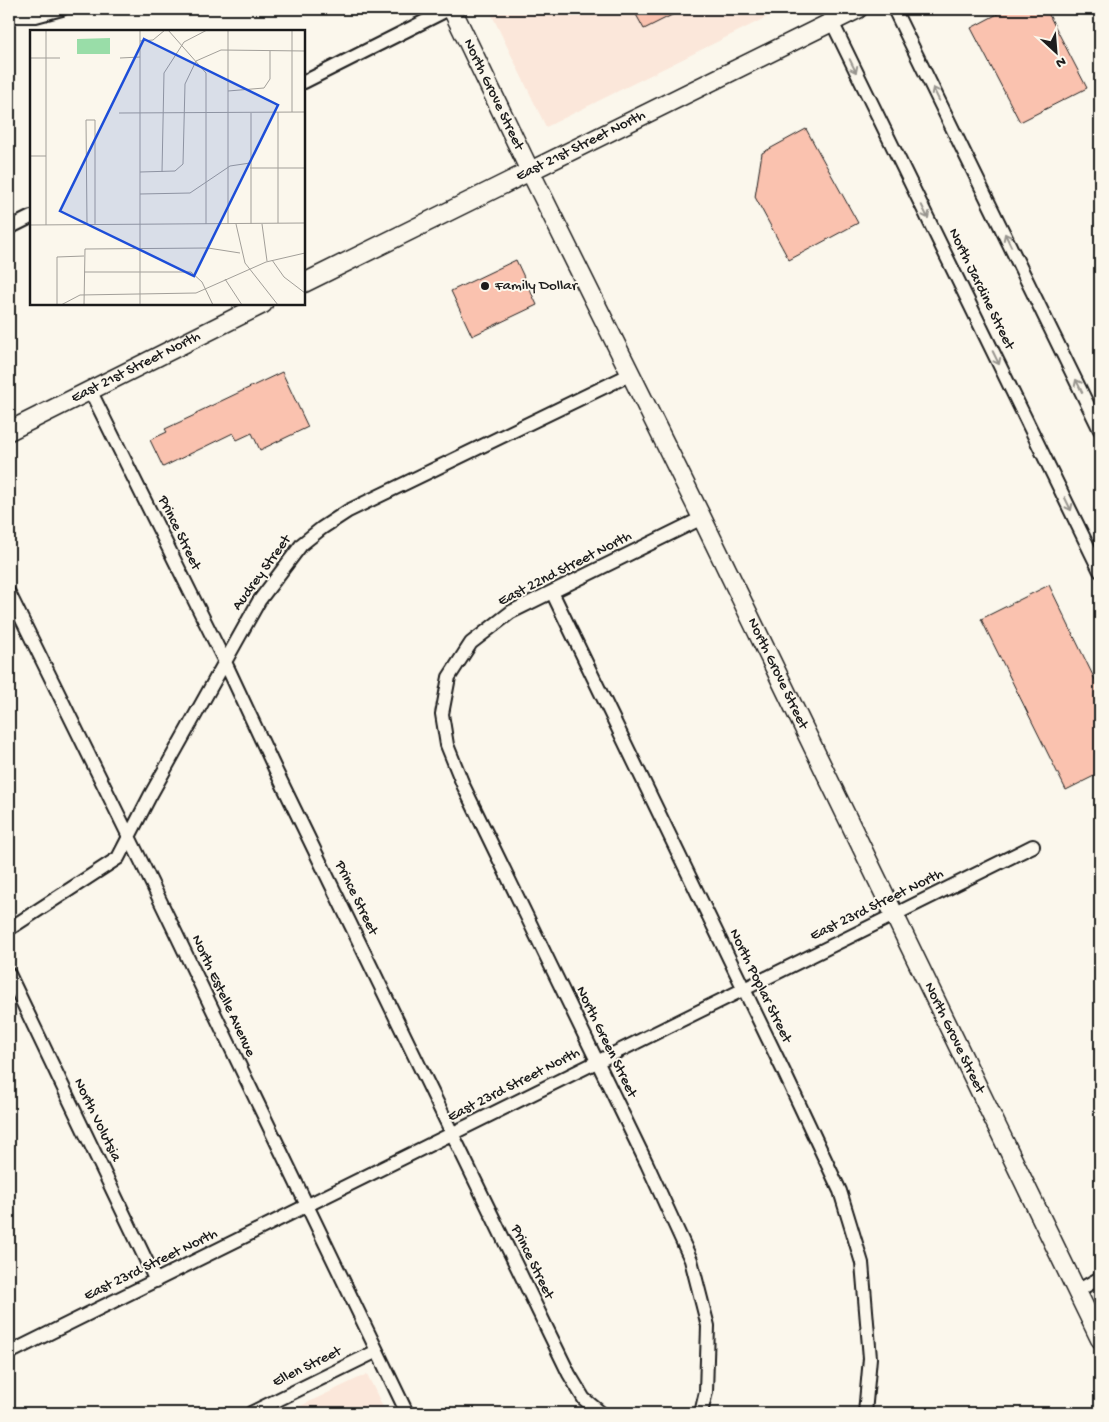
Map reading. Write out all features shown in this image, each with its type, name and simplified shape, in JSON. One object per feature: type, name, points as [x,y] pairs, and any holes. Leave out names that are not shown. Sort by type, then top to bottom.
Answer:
[{"type":"street","points":[[9,16],[36,16],[62,9]]},
{"type":"street","points":[[305,82],[451,9]]},
{"type":"street","name":"North Grove Street","points":[[451,9],[702,518],[1100,1339]]},
{"type":"street","name":"East 21st Street North","points":[[305,282],[858,9]]},
{"type":"street","points":[[894,9],[1100,430]]},
{"type":"street","name":"North Jardine Street","points":[[832,22],[1100,571]]},
{"type":"street","points":[[9,228],[30,218]]},
{"type":"street","name":"East 21st Street North","points":[[9,431],[261,305]]},
{"type":"street","name":"Audrey Street","points":[[9,929],[118,858],[150,796],[259,602],[302,544],[322,528],[348,512],[631,374]]},
{"type":"street","name":"Prince Street","points":[[90,390],[225,662],[569,1374],[584,1399],[601,1413]]},
{"type":"street","name":"East 22nd Street North","points":[[446,694],[449,677],[471,643],[511,612],[702,518]]},
{"type":"street","name":"North Poplar Street","points":[[552,592],[840,1191],[862,1263],[870,1358],[864,1413]]},
{"type":"street","name":"North Estelle Avenue","points":[[9,593],[407,1413]]},
{"type":"street","name":"North Green Street","points":[[446,694],[442,714],[447,745],[464,787],[692,1260],[708,1326],[706,1392],[701,1413]]},
{"type":"street","name":"East 23rd Street North","points":[[9,1353],[1034,846]]},
{"type":"street","name":"North Volutsia","points":[[9,974],[156,1281]]},
{"type":"street","points":[[1077,1291],[1100,1278]]},
{"type":"street","name":"Ellen Street","points":[[251,1413],[377,1351]]},
{"type":"shaded area","points":[[489,9],[783,9],[546,127]]},
{"type":"shaded area","points":[[367,1374],[386,1413],[286,1413]]},
{"type":"building","points":[[633,9],[684,9],[644,29]]},
{"type":"building","points":[[1007,9],[1046,9],[1087,88],[1020,122],[971,28]]},
{"type":"building","points":[[806,129],[858,223],[789,260],[755,197],[762,153]]},
{"type":"building","points":[[516,260],[537,305],[472,336],[451,291]]},
{"type":"building","points":[[282,372],[308,427],[260,450],[252,433],[237,440],[233,433],[163,467],[150,440],[167,432],[165,429],[196,413]]},
{"type":"building","points":[[1049,585],[1100,690],[1100,773],[1066,790],[981,619]]},
{"type":"place","name":"Family Dollar","points":[[485,286]]}]
